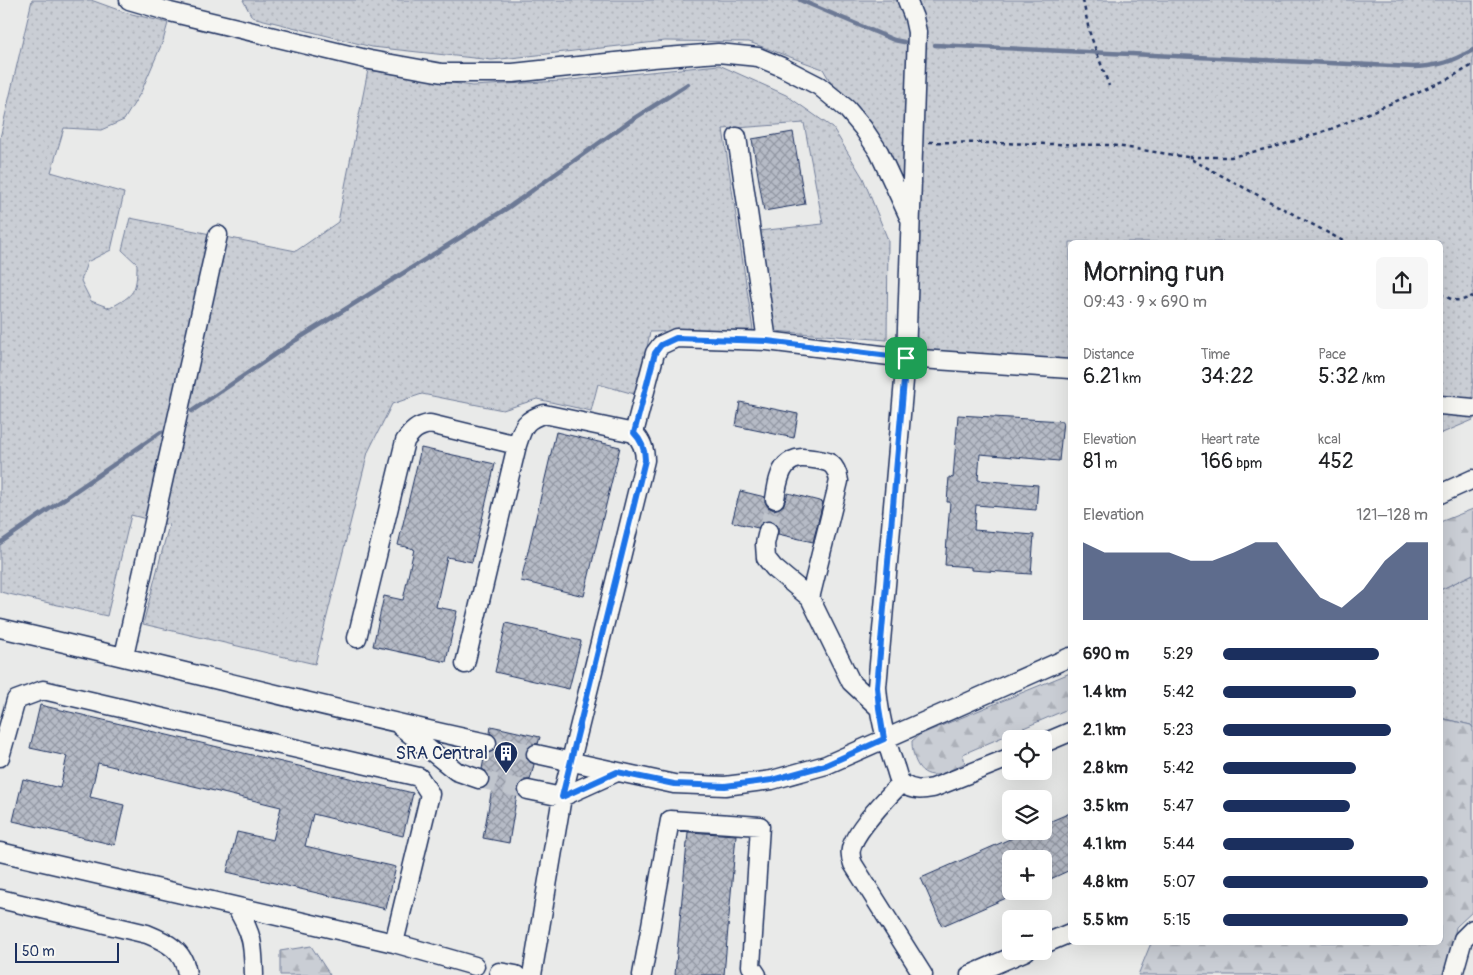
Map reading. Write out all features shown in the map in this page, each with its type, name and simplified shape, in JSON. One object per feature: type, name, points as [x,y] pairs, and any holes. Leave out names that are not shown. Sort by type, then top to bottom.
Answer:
[{"type":"lane","points":[[129,0],[170,12],[360,58],[442,74],[512,73],[718,53],[758,57],[819,86],[847,109],[879,152],[910,220]]},
{"type":"lane","points":[[907,0],[917,32],[906,358],[877,687],[879,708],[884,739],[901,783],[910,788],[921,790],[933,788],[1002,760]]},
{"type":"lane","points":[[737,138],[767,341]]},
{"type":"lane","points":[[124,656],[218,235]]},
{"type":"lane","points":[[634,433],[655,353],[661,345],[676,338],[767,341],[906,358],[1068,369]]},
{"type":"lane","points":[[1443,405],[1473,408]]},
{"type":"lane","points":[[465,664],[517,445],[524,424],[532,417],[544,414],[634,433],[640,440],[645,452],[645,460],[562,797],[532,975]]},
{"type":"lane","points":[[357,638],[405,442],[411,432],[419,426],[430,424],[517,445]]},
{"type":"lane","points":[[775,499],[781,473],[792,460],[802,457],[829,462],[838,474],[839,481],[810,598]]},
{"type":"lane","points":[[1443,493],[1473,479]]},
{"type":"lane","points":[[768,531],[765,544],[766,558],[774,568],[810,598],[851,682],[879,708]]},
{"type":"lane","points":[[0,628],[124,656],[398,724],[487,743]]},
{"type":"lane","points":[[536,754],[674,784],[725,786],[772,780],[826,765],[1068,658]]},
{"type":"lane","points":[[0,757],[16,700],[43,690],[419,777],[430,794],[394,942]]},
{"type":"lane","points":[[398,724],[456,772],[480,779]]},
{"type":"lane","points":[[1052,740],[1068,733]]},
{"type":"lane","points":[[528,790],[562,797],[617,772]]},
{"type":"lane","points":[[901,783],[875,812],[855,840],[851,848],[851,857],[853,864],[923,975]]},
{"type":"lane","points":[[642,975],[670,820],[760,826],[751,966],[757,975]]},
{"type":"lane","points":[[0,852],[394,942],[475,966]]},
{"type":"lane","points":[[0,899],[162,940],[179,952],[184,960],[187,975]]},
{"type":"lane","points":[[236,907],[251,935],[254,975]]},
{"type":"lane","points":[[1453,975],[1463,939],[1473,929]]},
{"type":"lane","points":[[1052,941],[1068,934]]},
{"type":"lane","points":[[970,975],[1005,960]]},
{"type":"path","points":[[1083,0],[1089,31],[1109,86]]},
{"type":"path","points":[[913,142],[1110,145],[1188,158],[1231,157],[1282,145],[1331,129],[1448,80],[1473,64]]},
{"type":"path","points":[[1188,158],[1341,240]]},
{"type":"path","points":[[1443,296],[1455,302],[1473,296]]},
{"type":"green space","points":[[32,0],[91,0],[124,12],[168,23],[163,41],[141,92],[124,120],[101,130],[64,128],[51,172],[124,193],[111,250],[87,262],[81,281],[91,301],[110,308],[129,296],[135,287],[137,264],[122,250],[130,218],[296,251],[338,222],[368,70],[472,86],[561,81],[719,65],[786,95],[833,128],[863,178],[888,240],[887,340],[774,331],[758,231],[823,224],[804,123],[723,129],[753,330],[650,332],[638,395],[598,384],[591,411],[537,399],[503,410],[422,394],[392,404],[368,452],[315,664],[143,624],[169,525],[131,515],[107,616],[0,592],[0,138]]},
{"type":"green space","points":[[243,0],[1473,0],[1473,420],[1443,433],[1443,240],[1068,240],[1068,369],[906,358],[910,220],[823,69],[749,42],[665,41],[492,60],[372,47],[252,17]]},
{"type":"green space","points":[[1473,509],[1473,574],[1443,589],[1443,521]]},
{"type":"green space","points":[[1473,574],[1473,728],[1471,725],[1443,719],[1443,589]]},
{"type":"green space","points":[[1068,674],[1068,709],[1019,730],[1002,730],[1002,737],[963,754],[965,763],[943,773],[930,774],[920,768],[913,752],[912,741],[919,735]]},
{"type":"green space","points":[[1443,719],[1471,725],[1473,728],[1473,911],[1456,927],[1447,975],[1138,975],[1150,945],[1443,945]]},
{"type":"green space","points":[[311,946],[330,975],[280,975],[280,951]]},
{"type":"building","points":[[793,132],[805,204],[764,211],[752,139]]},
{"type":"building","points":[[740,402],[798,414],[794,438],[736,426]]},
{"type":"building","points":[[958,415],[1063,421],[1059,461],[980,454],[978,480],[1038,485],[1036,510],[976,505],[974,530],[1034,535],[1031,574],[971,570],[971,567],[945,565],[950,502],[947,502],[949,477],[953,478]]},
{"type":"building","points":[[556,432],[620,447],[584,596],[521,581]]},
{"type":"building","points":[[421,448],[495,464],[472,562],[447,557],[436,607],[457,611],[446,662],[373,646],[384,596],[403,600],[414,549],[398,545]]},
{"type":"building","points":[[740,491],[765,497],[768,507],[774,510],[783,506],[788,493],[823,502],[813,542],[778,534],[778,527],[771,521],[764,521],[758,528],[732,522]]},
{"type":"building","points":[[506,623],[581,641],[569,689],[495,672]]},
{"type":"building","points":[[40,705],[413,793],[403,836],[313,814],[305,846],[396,867],[386,909],[227,872],[237,832],[273,840],[281,807],[98,763],[90,797],[124,805],[115,845],[13,821],[23,779],[60,788],[67,756],[30,748]]},
{"type":"building","points":[[491,726],[540,737],[538,744],[532,744],[526,751],[526,758],[534,764],[530,780],[524,780],[518,787],[519,795],[517,794],[509,843],[483,838],[492,789],[485,787],[489,782],[489,777],[487,772],[482,769],[485,753],[494,750],[497,745],[494,736],[490,733]]},
{"type":"building","points":[[1068,814],[1068,871],[1052,878],[1052,850],[1002,850],[1002,900],[942,926],[921,878],[1008,840],[1052,840],[1052,821]]},
{"type":"building","points":[[688,832],[736,835],[724,975],[675,975]]},
{"type":"waterway","points":[[800,0],[894,40],[904,42]]},
{"type":"waterway","points":[[935,45],[1414,67],[1445,63],[1473,50]]},
{"type":"waterway","points":[[192,411],[296,340],[509,207],[630,121],[688,84]]},
{"type":"waterway","points":[[0,543],[161,432]]},
{"type":"tunnel","points":[[768,531],[775,499]]},
{"type":"tunnel","points":[[487,743],[536,754]]},
{"type":"tunnel","points":[[479,779],[528,790]]},
{"type":"place","name":"SRA Central","points":[[506,774]]},
{"type":"route","points":[[676,338],[767,341],[906,358],[877,687],[884,739],[826,765],[772,780],[725,786],[674,784],[617,772],[562,797],[645,460],[645,452],[640,440],[634,433],[655,353],[661,345],[676,338]]}]
